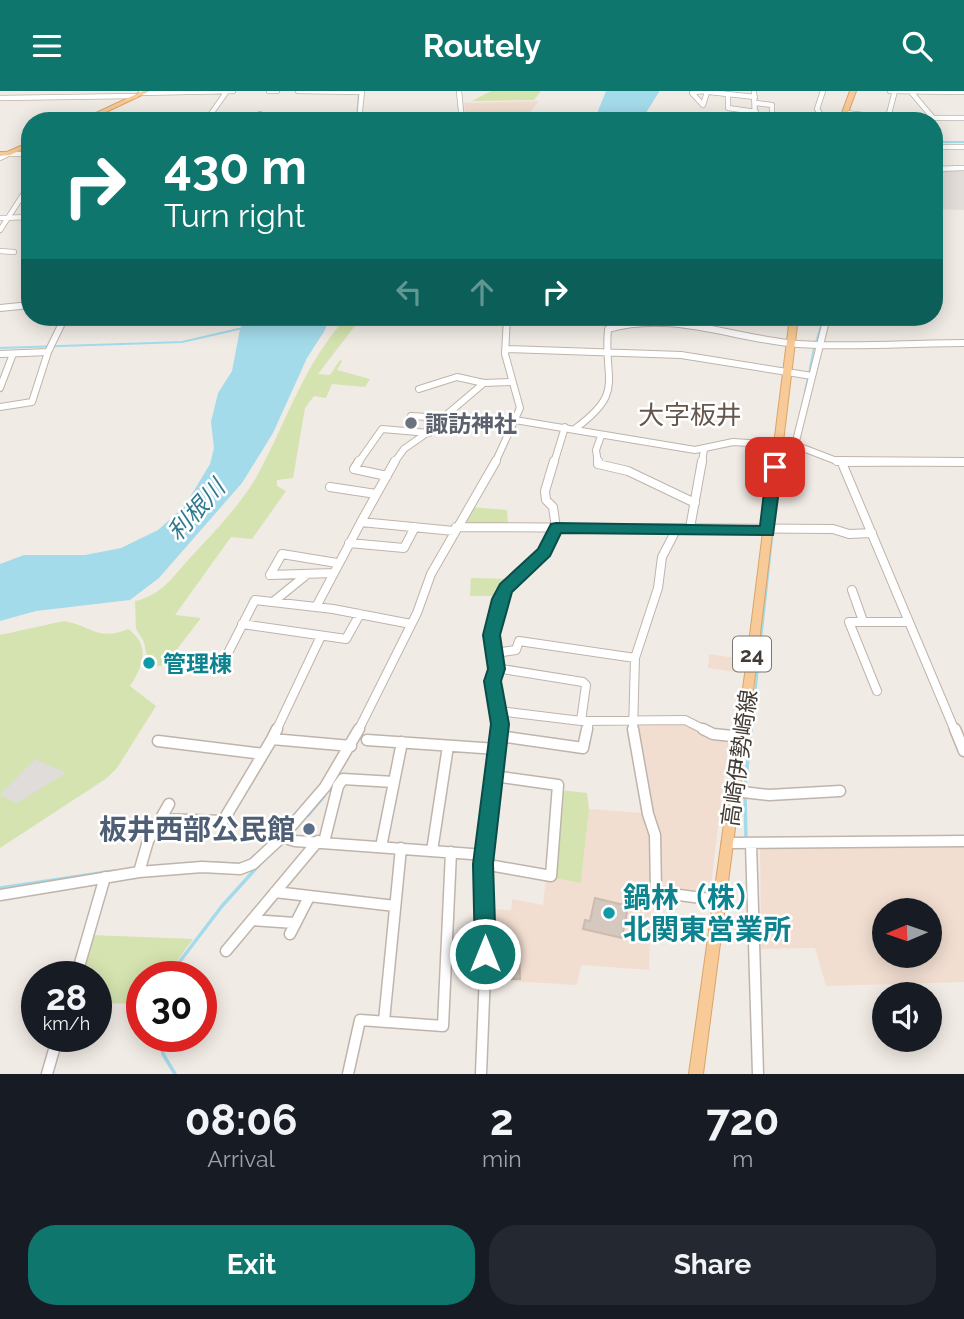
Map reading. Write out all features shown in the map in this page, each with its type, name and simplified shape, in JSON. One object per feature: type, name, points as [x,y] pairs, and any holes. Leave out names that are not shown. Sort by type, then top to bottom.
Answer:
[{"type":"main road","points":[[846,112],[853,91]]},
{"type":"main road","points":[[102,112],[141,94]]},
{"type":"main road","points":[[0,155],[21,148]]},
{"type":"main road","name":"高崎伊勢崎線","points":[[696,1074],[717,899],[742,737],[793,326]]},
{"type":"street","points":[[212,112],[227,91]]},
{"type":"street","points":[[0,98],[233,91]]},
{"type":"street","points":[[269,91],[277,91]]},
{"type":"street","points":[[298,91],[362,92],[360,112]]},
{"type":"street","points":[[459,91],[461,112]]},
{"type":"street","points":[[706,92],[703,105],[692,93],[700,91],[755,100],[772,106],[772,111]]},
{"type":"street","points":[[728,95],[728,108],[756,112],[754,91]]},
{"type":"street","points":[[819,112],[817,109],[822,91]]},
{"type":"street","points":[[889,112],[893,91],[964,92]]},
{"type":"street","points":[[956,92],[964,102]]},
{"type":"street","points":[[912,93],[928,112]]},
{"type":"street","points":[[943,118],[964,118]]},
{"type":"street","points":[[943,147],[964,147]]},
{"type":"street","points":[[11,153],[21,153]]},
{"type":"street","points":[[943,169],[964,168]]},
{"type":"street","points":[[0,230],[21,199]]},
{"type":"street","points":[[0,218],[21,217]]},
{"type":"street","points":[[0,251],[13,252]]},
{"type":"street","points":[[0,308],[21,306]]},
{"type":"street","points":[[0,407],[32,402],[49,350],[60,326]]},
{"type":"street","points":[[0,895],[139,872],[202,867],[240,869],[253,864],[282,837],[325,787],[351,746],[411,624],[431,574],[505,445],[519,401],[511,381],[506,349],[507,326]]},
{"type":"street","points":[[576,428],[600,411],[610,399],[607,354],[609,327],[612,326]]},
{"type":"street","points":[[695,326],[790,343],[818,345],[964,343]]},
{"type":"street","points":[[795,445],[824,326]]},
{"type":"street","points":[[506,349],[681,355],[812,376]]},
{"type":"street","points":[[0,354],[49,350]]},
{"type":"street","points":[[0,388],[13,353]]},
{"type":"street","points":[[419,389],[457,377],[484,383],[511,381]]},
{"type":"street","points":[[316,607],[337,563],[406,445],[432,433],[484,383]]},
{"type":"street","points":[[411,416],[515,420],[576,428],[601,436],[704,449],[733,442],[795,445],[842,463],[964,462]]},
{"type":"street","points":[[481,1074],[485,973],[484,860],[499,736],[499,711],[492,681],[496,669],[491,635],[500,599],[506,588],[545,552],[556,528],[553,507],[546,500],[545,491],[565,427]]},
{"type":"street","points":[[387,476],[354,469],[382,429],[432,433]]},
{"type":"street","points":[[601,436],[596,450],[598,464],[628,471],[695,503]]},
{"type":"street","points":[[690,528],[704,449]]},
{"type":"street","points":[[842,463],[964,751]]},
{"type":"street","points":[[330,487],[376,494]]},
{"type":"street","points":[[361,522],[455,529],[690,528],[767,532],[833,529],[849,534],[872,533]]},
{"type":"street","points":[[349,543],[404,548],[415,527]]},
{"type":"street","points":[[676,530],[662,557],[657,588],[635,658],[636,685],[631,719],[648,814],[655,835],[656,893],[717,899]]},
{"type":"street","points":[[333,573],[305,576],[270,575],[282,554],[337,563]]},
{"type":"street","points":[[273,602],[305,576]]},
{"type":"street","points":[[852,590],[863,621]]},
{"type":"street","points":[[229,651],[255,600],[316,607],[411,624]]},
{"type":"street","points":[[242,624],[346,639],[360,614]]},
{"type":"street","points":[[877,691],[849,622],[909,622]]},
{"type":"street","points":[[161,820],[223,821],[272,739],[321,636]]},
{"type":"street","points":[[495,653],[511,653],[516,650],[519,642],[635,658]]},
{"type":"street","points":[[496,669],[583,682],[586,685],[583,748],[499,736]]},
{"type":"street","points":[[499,711],[585,721],[685,720],[713,733],[742,737]]},
{"type":"street","points":[[272,739],[351,746]]},
{"type":"street","points":[[158,740],[263,754]]},
{"type":"street","points":[[367,740],[497,749]]},
{"type":"street","points":[[381,847],[402,742]]},
{"type":"street","points":[[432,851],[448,745]]},
{"type":"street","points":[[282,837],[451,852],[551,876],[558,785],[494,776]]},
{"type":"street","points":[[226,951],[321,842],[343,779],[394,782]]},
{"type":"street","points":[[734,791],[769,795],[840,791]]},
{"type":"street","points":[[139,872],[148,841],[169,804]]},
{"type":"street","points":[[727,843],[964,841]]},
{"type":"street","points":[[751,844],[759,1037],[758,1074]]},
{"type":"street","points":[[384,1021],[401,848]]},
{"type":"street","points":[[348,1074],[360,1020],[443,1026],[451,852]]},
{"type":"street","points":[[81,961],[105,877]]},
{"type":"street","points":[[275,893],[395,906]]},
{"type":"street","points":[[252,920],[293,928],[309,897]]},
{"type":"street","points":[[47,1074],[53,1052]]},
{"type":"shaded area","points":[[539,101],[530,112],[465,112],[464,103]]},
{"type":"shaded area","points":[[964,169],[964,210],[943,209],[943,170]]},
{"type":"shaded area","points":[[709,654],[743,659],[742,673],[708,668]]},
{"type":"shaded area","points":[[639,723],[683,723],[729,740],[710,892],[663,889],[659,885],[661,843],[651,811],[636,727]]},
{"type":"shaded area","points":[[35,759],[66,773],[17,803],[0,795]]},
{"type":"shaded area","points":[[589,809],[644,813],[653,845],[649,970],[581,965],[577,985],[490,980],[489,909],[511,910],[512,899],[543,905],[546,877],[581,883]]},
{"type":"shaded area","points":[[964,843],[964,982],[872,982],[872,985],[826,986],[815,948],[761,949],[760,847]]},
{"type":"green space","points":[[491,91],[541,91],[534,100],[472,101]]},
{"type":"green space","points":[[339,326],[355,326],[318,374],[330,375],[340,360],[342,361],[337,370],[370,379],[365,387],[332,384],[326,398],[314,396],[305,408],[293,478],[277,480],[277,486],[286,491],[252,539],[231,537],[175,615],[201,618],[164,666],[156,666],[156,659],[147,657],[144,642],[136,629],[135,601],[152,595],[165,585],[242,498],[257,476],[308,373]]},
{"type":"green space","points":[[470,507],[507,510],[508,526],[463,526]]},
{"type":"green space","points":[[471,578],[511,579],[495,596],[470,596]]},
{"type":"green space","points":[[64,621],[101,633],[118,633],[128,629],[135,635],[140,642],[142,656],[130,686],[156,706],[117,768],[107,778],[0,848],[0,635]]},
{"type":"green space","points":[[560,790],[587,793],[589,809],[581,883],[553,878]]},
{"type":"green space","points":[[91,935],[193,939],[177,961],[126,961],[126,1004],[112,1003],[112,961],[84,961]]},
{"type":"water","points":[[606,91],[659,91],[647,112],[598,112]]},
{"type":"water","name":"利根川","points":[[242,326],[326,326],[307,358],[273,433],[242,483],[159,578],[130,600],[36,611],[0,621],[0,564],[24,555],[85,555],[121,548],[158,530],[184,507],[210,464],[214,448],[211,422],[218,393],[232,371]]},
{"type":"building","name":"鍋林（株） 北関東営業所","points":[[595,898],[628,906],[622,938],[583,929],[585,920],[590,921]]},
{"type":"building","points":[[498,947],[519,947],[520,979],[499,979]]},
{"type":"waterway","points":[[357,112],[359,93]]},
{"type":"waterway","points":[[943,142],[964,142]]},
{"type":"waterway","points":[[816,342],[821,326]]},
{"type":"waterway","points":[[0,348],[182,342],[243,328]]},
{"type":"waterway","points":[[809,373],[814,348]]},
{"type":"waterway","points":[[805,391],[808,378]]},
{"type":"waterway","points":[[786,463],[791,447]]},
{"type":"waterway","points":[[751,731],[777,491],[786,461]]},
{"type":"waterway","points":[[745,787],[751,729]]},
{"type":"waterway","points":[[745,794],[746,840]]},
{"type":"waterway","points":[[308,815],[324,796]]},
{"type":"waterway","points":[[214,863],[235,864]]},
{"type":"waterway","points":[[180,961],[222,906],[259,865]]},
{"type":"waterway","points":[[0,888],[114,871]]},
{"type":"waterway","points":[[163,1052],[175,1074]]},
{"type":"place","name":"諏訪神社","points":[[411,423]]},
{"type":"place","name":"管理棟","points":[[149,663]]},
{"type":"place","name":"板井西部公民館","points":[[309,829]]},
{"type":"place","name":"鍋林（株） 北関東営業所","points":[[609,913]]},
{"type":"district","name":"大字板井","points":[[690,415]]},
{"type":"route","points":[[485,954],[483,864],[500,724],[492,681],[496,669],[491,635],[500,599],[506,588],[545,552],[556,528],[690,528],[767,532],[775,467]]}]
